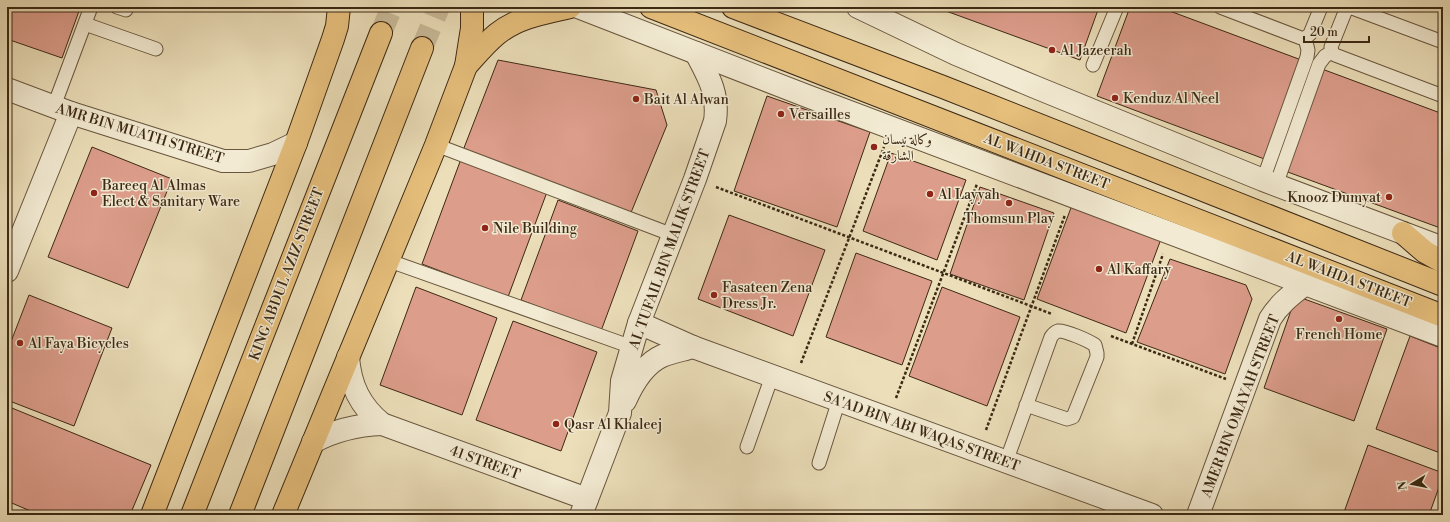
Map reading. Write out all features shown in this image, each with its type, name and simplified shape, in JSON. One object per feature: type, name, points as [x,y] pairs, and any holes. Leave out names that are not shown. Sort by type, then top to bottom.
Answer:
[{"type":"highway","points":[[152,515],[296,143],[333,39],[337,26],[339,7]]},
{"type":"highway","points":[[333,39],[352,7]]},
{"type":"highway","points":[[283,515],[387,260],[436,145],[466,66],[472,28],[472,7]]},
{"type":"highway","points":[[466,66],[495,36],[505,28],[530,16],[570,7]]},
{"type":"highway","name":"AL WAHDA STREET","points":[[651,7],[929,114],[1443,316]]},
{"type":"highway","name":"AL WAHDA STREET","points":[[733,7],[943,87],[1443,285]]},
{"type":"highway","name":"KING ABDUL AZIZ STREET","points":[[192,515],[381,33]]},
{"type":"highway","points":[[240,515],[422,48]]},
{"type":"highway","points":[[1403,233],[1425,252],[1443,262]]},
{"type":"street","points":[[578,7],[891,128],[1443,336]]},
{"type":"street","points":[[863,8],[956,54],[1002,74],[1269,182],[1443,248]]},
{"type":"street","name":"AL TUFAIL BIN MALIK STREET","points":[[584,507],[620,413],[622,381],[639,323],[716,121],[716,101],[712,86],[696,53]]},
{"type":"street","name":"AMR BIN MUATH STREET","points":[[7,89],[63,109],[223,161],[248,161],[273,154],[296,143]]},
{"type":"street","points":[[7,271],[63,109]]},
{"type":"street","name":"AMER BIN OMAYAH STREET","points":[[1198,515],[1270,319],[1285,300],[1305,284]]},
{"type":"street","name":"SA'AD BIN ABI WAQAS STREET","points":[[639,323],[693,347],[1152,515]]},
{"type":"street","points":[[620,413],[631,388],[649,365],[663,356],[693,347]]},
{"type":"street","name":"41 STREET","points":[[348,357],[349,370],[356,395],[372,416],[382,424],[584,507]]},
{"type":"street","name":"41 STREET","points":[[313,442],[339,430],[367,424],[382,424]]},
{"type":"lane","points":[[63,109],[85,24],[91,7]]},
{"type":"lane","points":[[1094,65],[1117,7]]},
{"type":"lane","points":[[1220,7],[1301,38],[1305,38],[1310,34],[1321,7]]},
{"type":"lane","points":[[1443,42],[1352,8],[1348,9],[1343,15],[1331,47],[1334,55],[1443,96]]},
{"type":"lane","points":[[85,24],[156,49]]},
{"type":"lane","points":[[1269,182],[1308,57],[1305,38]]},
{"type":"lane","points":[[1269,182],[1319,64],[1325,56],[1332,52]]},
{"type":"lane","points":[[436,145],[673,235]]},
{"type":"lane","points":[[387,260],[632,348]]},
{"type":"lane","points":[[1006,462],[1026,405],[1053,334],[1057,331],[1064,331],[1095,345],[1097,349],[1097,357],[1073,417],[1067,419],[1026,405]]},
{"type":"lane","points":[[747,447],[772,376]]},
{"type":"lane","points":[[819,463],[839,400]]},
{"type":"path","points":[[793,384],[891,128]]},
{"type":"path","points":[[888,419],[985,163]]},
{"type":"path","points":[[695,179],[1053,314]]},
{"type":"path","points":[[978,451],[1072,196]]},
{"type":"path","points":[[1132,344],[1170,233]]},
{"type":"path","points":[[1110,336],[1245,387]]},
{"type":"path","points":[[1439,515],[1443,504]]},
{"type":"building","points":[[7,7],[68,7],[79,11],[62,58],[7,39]]},
{"type":"building","points":[[935,7],[1099,7],[1080,60]]},
{"type":"building","points":[[1130,7],[1159,7],[1304,61],[1267,160],[1097,96]]},
{"type":"building","points":[[498,60],[656,90],[667,125],[630,215],[462,153]]},
{"type":"building","points":[[1322,69],[1443,114],[1443,229],[1285,171]]},
{"type":"building","points":[[767,96],[870,132],[837,227],[734,191]]},
{"type":"building","points":[[92,147],[172,179],[128,288],[48,257]]},
{"type":"building","points":[[891,153],[966,180],[937,260],[863,231]]},
{"type":"building","name":"Nile Building","points":[[461,159],[547,192],[508,297],[422,264]]},
{"type":"building","points":[[980,187],[1054,213],[1024,300],[950,274]]},
{"type":"building","points":[[558,200],[638,231],[601,331],[521,300]]},
{"type":"building","name":"Al Kaffary","points":[[1072,205],[1161,239],[1126,333],[1037,299]]},
{"type":"building","points":[[729,215],[825,250],[793,336],[698,299]]},
{"type":"building","points":[[856,253],[932,281],[902,365],[826,337]]},
{"type":"building","points":[[1170,259],[1246,285],[1252,299],[1225,374],[1137,342]]},
{"type":"building","points":[[416,287],[497,318],[462,415],[380,385]]},
{"type":"building","points":[[942,287],[1020,317],[987,406],[909,376]]},
{"type":"building","points":[[29,295],[112,328],[74,426],[7,400],[7,352]]},
{"type":"building","points":[[1296,296],[1387,329],[1354,421],[1264,388]]},
{"type":"building","points":[[513,321],[597,352],[561,451],[476,420]]},
{"type":"building","points":[[1410,336],[1443,349],[1443,454],[1376,429]]},
{"type":"building","points":[[7,406],[151,465],[130,515],[40,515],[7,501]]},
{"type":"building","points":[[1368,445],[1443,473],[1429,515],[1343,515]]},
{"type":"tunnel","points":[[381,33],[392,7]]},
{"type":"tunnel","points":[[422,48],[439,7]]},
{"type":"place","name":"Al Jazeerah","points":[[1052,50]]},
{"type":"place","name":"Kenduz Al Neel","points":[[1115,98]]},
{"type":"place","name":"Bait Al Alwan","points":[[636,99]]},
{"type":"place","name":"Versailles","points":[[781,114]]},
{"type":"place","name":"وكالة نيسان الشارقة","points":[[874,147]]},
{"type":"place","name":"Bareeq Al Almas Elect & Sanitary Ware","points":[[94,193]]},
{"type":"place","name":"Al Layyah","points":[[930,194]]},
{"type":"place","name":"Knooz Dumyat","points":[[1389,197]]},
{"type":"place","name":"Thomsun Play","points":[[1009,203]]},
{"type":"place","name":"Nile Building","points":[[485,228]]},
{"type":"place","name":"Al Kaffary","points":[[1099,269]]},
{"type":"place","name":"Fasateen Zena Dress Jr.","points":[[714,295]]},
{"type":"place","name":"French Home","points":[[1339,319]]},
{"type":"place","name":"Al Faya Bicycles","points":[[20,343]]},
{"type":"place","name":"Qasr Al Khaleej","points":[[556,424]]}]
